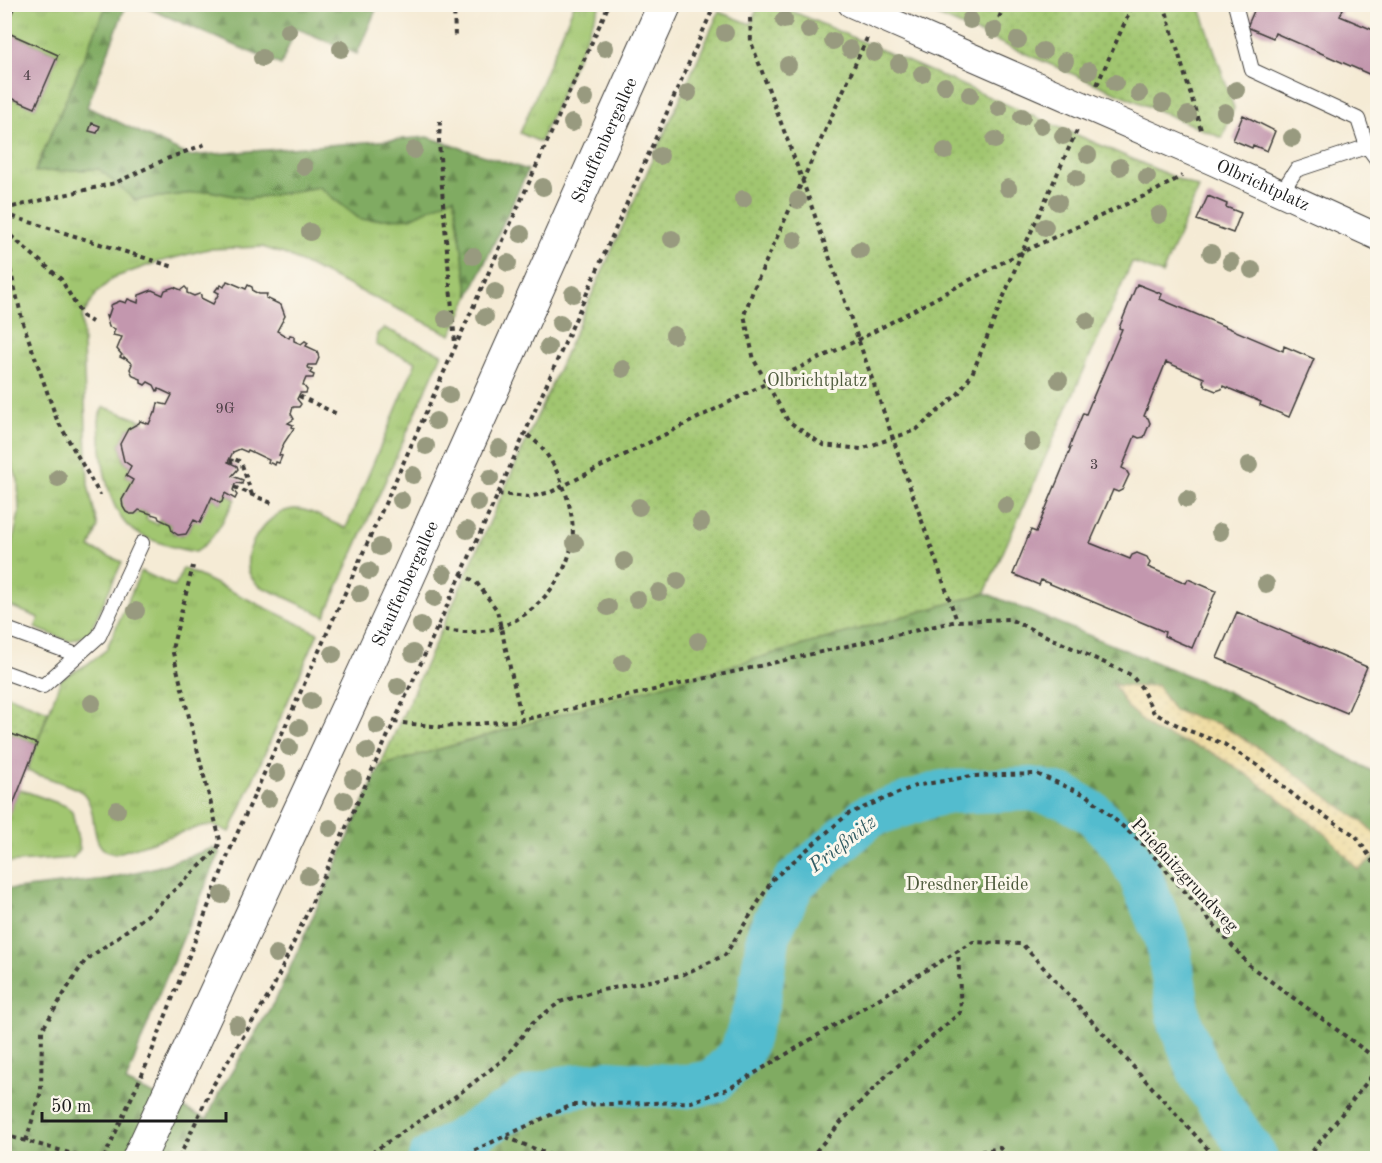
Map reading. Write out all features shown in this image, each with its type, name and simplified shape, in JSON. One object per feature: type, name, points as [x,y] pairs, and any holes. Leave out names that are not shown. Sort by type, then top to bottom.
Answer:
[{"type":"main road","name":"Stauffenbergallee","points":[[139,1158],[401,594],[665,4]]},
{"type":"street","name":"Olbrichtplatz","points":[[851,4],[1210,161],[1377,237]]},
{"type":"lane","points":[[1235,4],[1252,70],[1358,119],[1372,145],[1377,161]]},
{"type":"lane","points":[[1281,193],[1296,170],[1372,145]]},
{"type":"lane","points":[[4,672],[43,686],[99,636],[142,543]]},
{"type":"lane","points":[[4,628],[77,655]]},
{"type":"path","points":[[454,4],[455,38]]},
{"type":"path","points":[[104,1158],[149,1059],[232,844],[609,4]]},
{"type":"path","points":[[179,1158],[212,1087],[272,990],[498,494],[715,4]]},
{"type":"path","points":[[731,10],[734,4]]},
{"type":"path","points":[[999,18],[1005,4]]},
{"type":"path","points":[[855,64],[744,315],[754,360],[788,421],[823,445],[861,449],[916,430],[958,394],[972,374],[1022,252],[1133,4]]},
{"type":"path","points":[[498,494],[530,497],[564,486],[767,383],[858,340],[1022,252],[1155,191],[1210,161],[1164,4]]},
{"type":"path","points":[[750,18],[751,42],[803,182],[957,621]]},
{"type":"path","points":[[440,121],[442,192],[456,346]]},
{"type":"path","points":[[4,209],[115,183],[208,143]]},
{"type":"path","points":[[4,214],[174,267]]},
{"type":"path","points":[[4,230],[61,279],[82,316],[92,322]]},
{"type":"path","points":[[4,243],[23,323],[57,420],[100,495]]},
{"type":"path","points":[[299,396],[337,414]]},
{"type":"path","points":[[436,628],[455,632],[478,632],[501,627],[524,615],[539,603],[552,589],[564,567],[572,543],[572,519],[564,486],[540,445],[525,433]]},
{"type":"path","points":[[231,463],[232,458],[241,462],[252,495]]},
{"type":"path","points":[[234,487],[274,504]]},
{"type":"path","points":[[26,1141],[41,1091],[42,1030],[76,974],[86,962],[149,914],[217,850],[220,840],[172,648],[193,566]]},
{"type":"path","points":[[461,574],[476,582],[497,610],[522,720]]},
{"type":"path","points":[[394,722],[441,727],[522,720],[957,621],[1009,618],[1131,675],[1141,687],[1154,713],[1187,730],[1224,744],[1257,765],[1301,801],[1356,836],[1377,869]]},
{"type":"path","name":"Prießnitzgrundweg","points":[[364,1158],[456,1096],[504,1059],[533,1022],[560,1002],[592,992],[682,975],[725,954],[773,879],[848,814],[915,786],[972,776],[1037,774],[1088,796],[1145,846],[1250,966],[1377,1060]]},
{"type":"path","points":[[458,1158],[572,1105],[691,1102],[730,1088],[973,942],[1022,944],[1216,1158]]},
{"type":"path","points":[[810,1158],[887,1075],[961,1012],[958,951]]},
{"type":"path","points":[[1307,1158],[1377,1068]]},
{"type":"path","points":[[4,1135],[88,1158]]},
{"type":"path","points":[[505,1136],[557,1158]]},
{"type":"path","points":[[945,1158],[1000,1148],[1007,1158]]},
{"type":"green space","points":[[107,4],[126,5],[87,107],[189,156],[428,137],[528,170],[469,297],[454,197],[411,218],[361,220],[319,187],[249,199],[210,191],[135,200],[99,169],[35,172]]},
{"type":"green space","points":[[16,5],[107,5],[35,171],[100,169],[135,200],[210,191],[249,199],[319,187],[361,220],[455,197],[469,297],[451,335],[284,254],[262,247],[208,249],[155,263],[113,278],[97,293],[82,316],[88,485],[98,527],[90,548],[122,562],[90,632],[69,641],[35,628],[39,618],[5,604],[5,562],[13,541],[19,513],[18,480],[4,445],[4,95],[35,108],[58,55],[5,31]]},
{"type":"green space","points":[[140,5],[378,5],[357,54],[296,28],[281,65]]},
{"type":"green space","points":[[574,5],[600,5],[540,142],[520,133]]},
{"type":"green space","name":"Olbrichtplatz","points":[[759,5],[778,5],[1199,188],[1162,274],[1132,262],[985,593],[380,766],[719,12],[751,24]]},
{"type":"green space","points":[[912,5],[1199,5],[1234,108],[1222,138]]},
{"type":"green space","points":[[384,328],[442,354],[325,616],[258,585],[250,576],[249,552],[262,528],[283,512],[294,509],[314,513],[346,528],[416,362],[376,345],[377,334]]},
{"type":"green space","points":[[104,407],[143,421],[128,429],[120,444],[124,462],[131,466],[126,476],[133,480],[122,500],[126,512],[135,514],[139,510],[148,514],[146,519],[157,524],[159,519],[170,524],[173,533],[182,535],[187,532],[212,497],[220,503],[225,493],[235,499],[214,535],[196,552],[144,537],[123,521],[108,487],[103,461],[99,422]]},
{"type":"green space","points":[[183,568],[318,633],[230,832],[212,825],[199,827],[115,854],[106,851],[96,838],[91,810],[83,793],[27,771],[61,679],[106,650],[141,571],[175,587]]},
{"type":"green space","name":"Dresdner Heide","points":[[985,593],[1228,692],[1377,774],[1377,1158],[5,1158],[4,888],[16,889],[106,879],[157,867],[213,848],[220,852],[157,999],[126,1082],[207,1119],[220,1091],[277,997],[380,766]]},
{"type":"green space","points":[[4,694],[48,711],[37,744],[5,731]]},
{"type":"green space","points":[[19,789],[66,806],[72,811],[80,849],[73,858],[5,863],[4,825]]},
{"type":"sand","points":[[1114,685],[1141,687],[1157,685],[1174,711],[1219,724],[1263,751],[1365,824],[1377,836],[1377,855],[1358,870],[1328,836],[1245,773],[1209,751],[1154,731],[1127,707]]},
{"type":"building","points":[[4,4],[16,4],[4,31]]},
{"type":"building","points":[[1257,4],[1345,4],[1340,16],[1378,32],[1378,78],[1275,33],[1273,38],[1247,27]]},
{"type":"building","points":[[4,31],[58,55],[35,108],[4,95]]},
{"type":"building","points":[[1243,115],[1275,131],[1267,151],[1233,140]]},
{"type":"building","points":[[92,123],[100,126],[97,133],[89,131]]},
{"type":"building","points":[[1208,196],[1241,213],[1233,233],[1197,220]]},
{"type":"building","points":[[227,281],[246,289],[248,285],[253,291],[267,294],[266,298],[281,305],[285,316],[277,331],[289,338],[290,335],[294,336],[294,341],[301,344],[305,341],[308,343],[306,346],[317,351],[319,358],[316,365],[307,367],[314,375],[313,378],[306,378],[303,385],[307,390],[306,393],[300,393],[297,399],[301,404],[299,407],[293,407],[291,414],[294,419],[288,423],[294,428],[284,443],[279,455],[282,456],[279,463],[276,462],[275,465],[248,450],[247,452],[240,449],[233,452],[228,462],[237,466],[238,469],[232,476],[243,480],[242,484],[235,484],[233,490],[237,495],[235,499],[225,493],[220,503],[212,497],[200,523],[194,520],[186,534],[178,535],[172,531],[170,524],[159,519],[158,516],[139,510],[135,514],[130,514],[123,507],[122,500],[133,480],[126,476],[131,466],[124,461],[120,444],[128,429],[140,421],[149,424],[156,413],[158,403],[167,405],[172,395],[159,389],[157,391],[154,385],[148,382],[145,385],[141,383],[141,379],[133,376],[130,369],[132,364],[124,357],[124,359],[120,357],[122,355],[117,349],[122,337],[113,335],[115,329],[109,327],[106,316],[108,317],[110,306],[120,301],[126,303],[128,299],[138,303],[139,295],[152,290],[163,295],[165,290],[174,287],[181,290],[185,287],[187,293],[194,296],[199,294],[201,298],[213,304],[219,293],[215,291],[221,285],[224,287]]},
{"type":"building","points":[[1137,284],[1162,294],[1160,299],[1283,351],[1284,346],[1314,359],[1289,417],[1223,386],[1222,389],[1216,391],[1206,387],[1203,382],[1204,378],[1166,362],[1144,416],[1150,423],[1144,437],[1135,436],[1122,468],[1129,475],[1122,490],[1118,492],[1113,490],[1090,543],[1130,559],[1137,553],[1147,557],[1150,563],[1148,567],[1186,583],[1188,579],[1216,591],[1192,648],[1164,636],[1165,632],[1041,580],[1039,585],[1013,574],[1031,530],[1036,532],[1083,413],[1086,414],[1122,329],[1119,328]]},
{"type":"building","points":[[1237,612],[1367,667],[1347,713],[1217,658]]},
{"type":"building","points":[[4,731],[37,744],[5,825],[4,825]]},
{"type":"waterway","name":"Prießnitz","points":[[430,1158],[530,1098],[561,1088],[608,1082],[683,1087],[713,1082],[741,1054],[758,1002],[769,933],[794,882],[869,816],[943,792],[1032,789],[1065,797],[1094,814],[1121,843],[1139,873],[1168,944],[1180,1022],[1202,1078],[1256,1158]]}]
